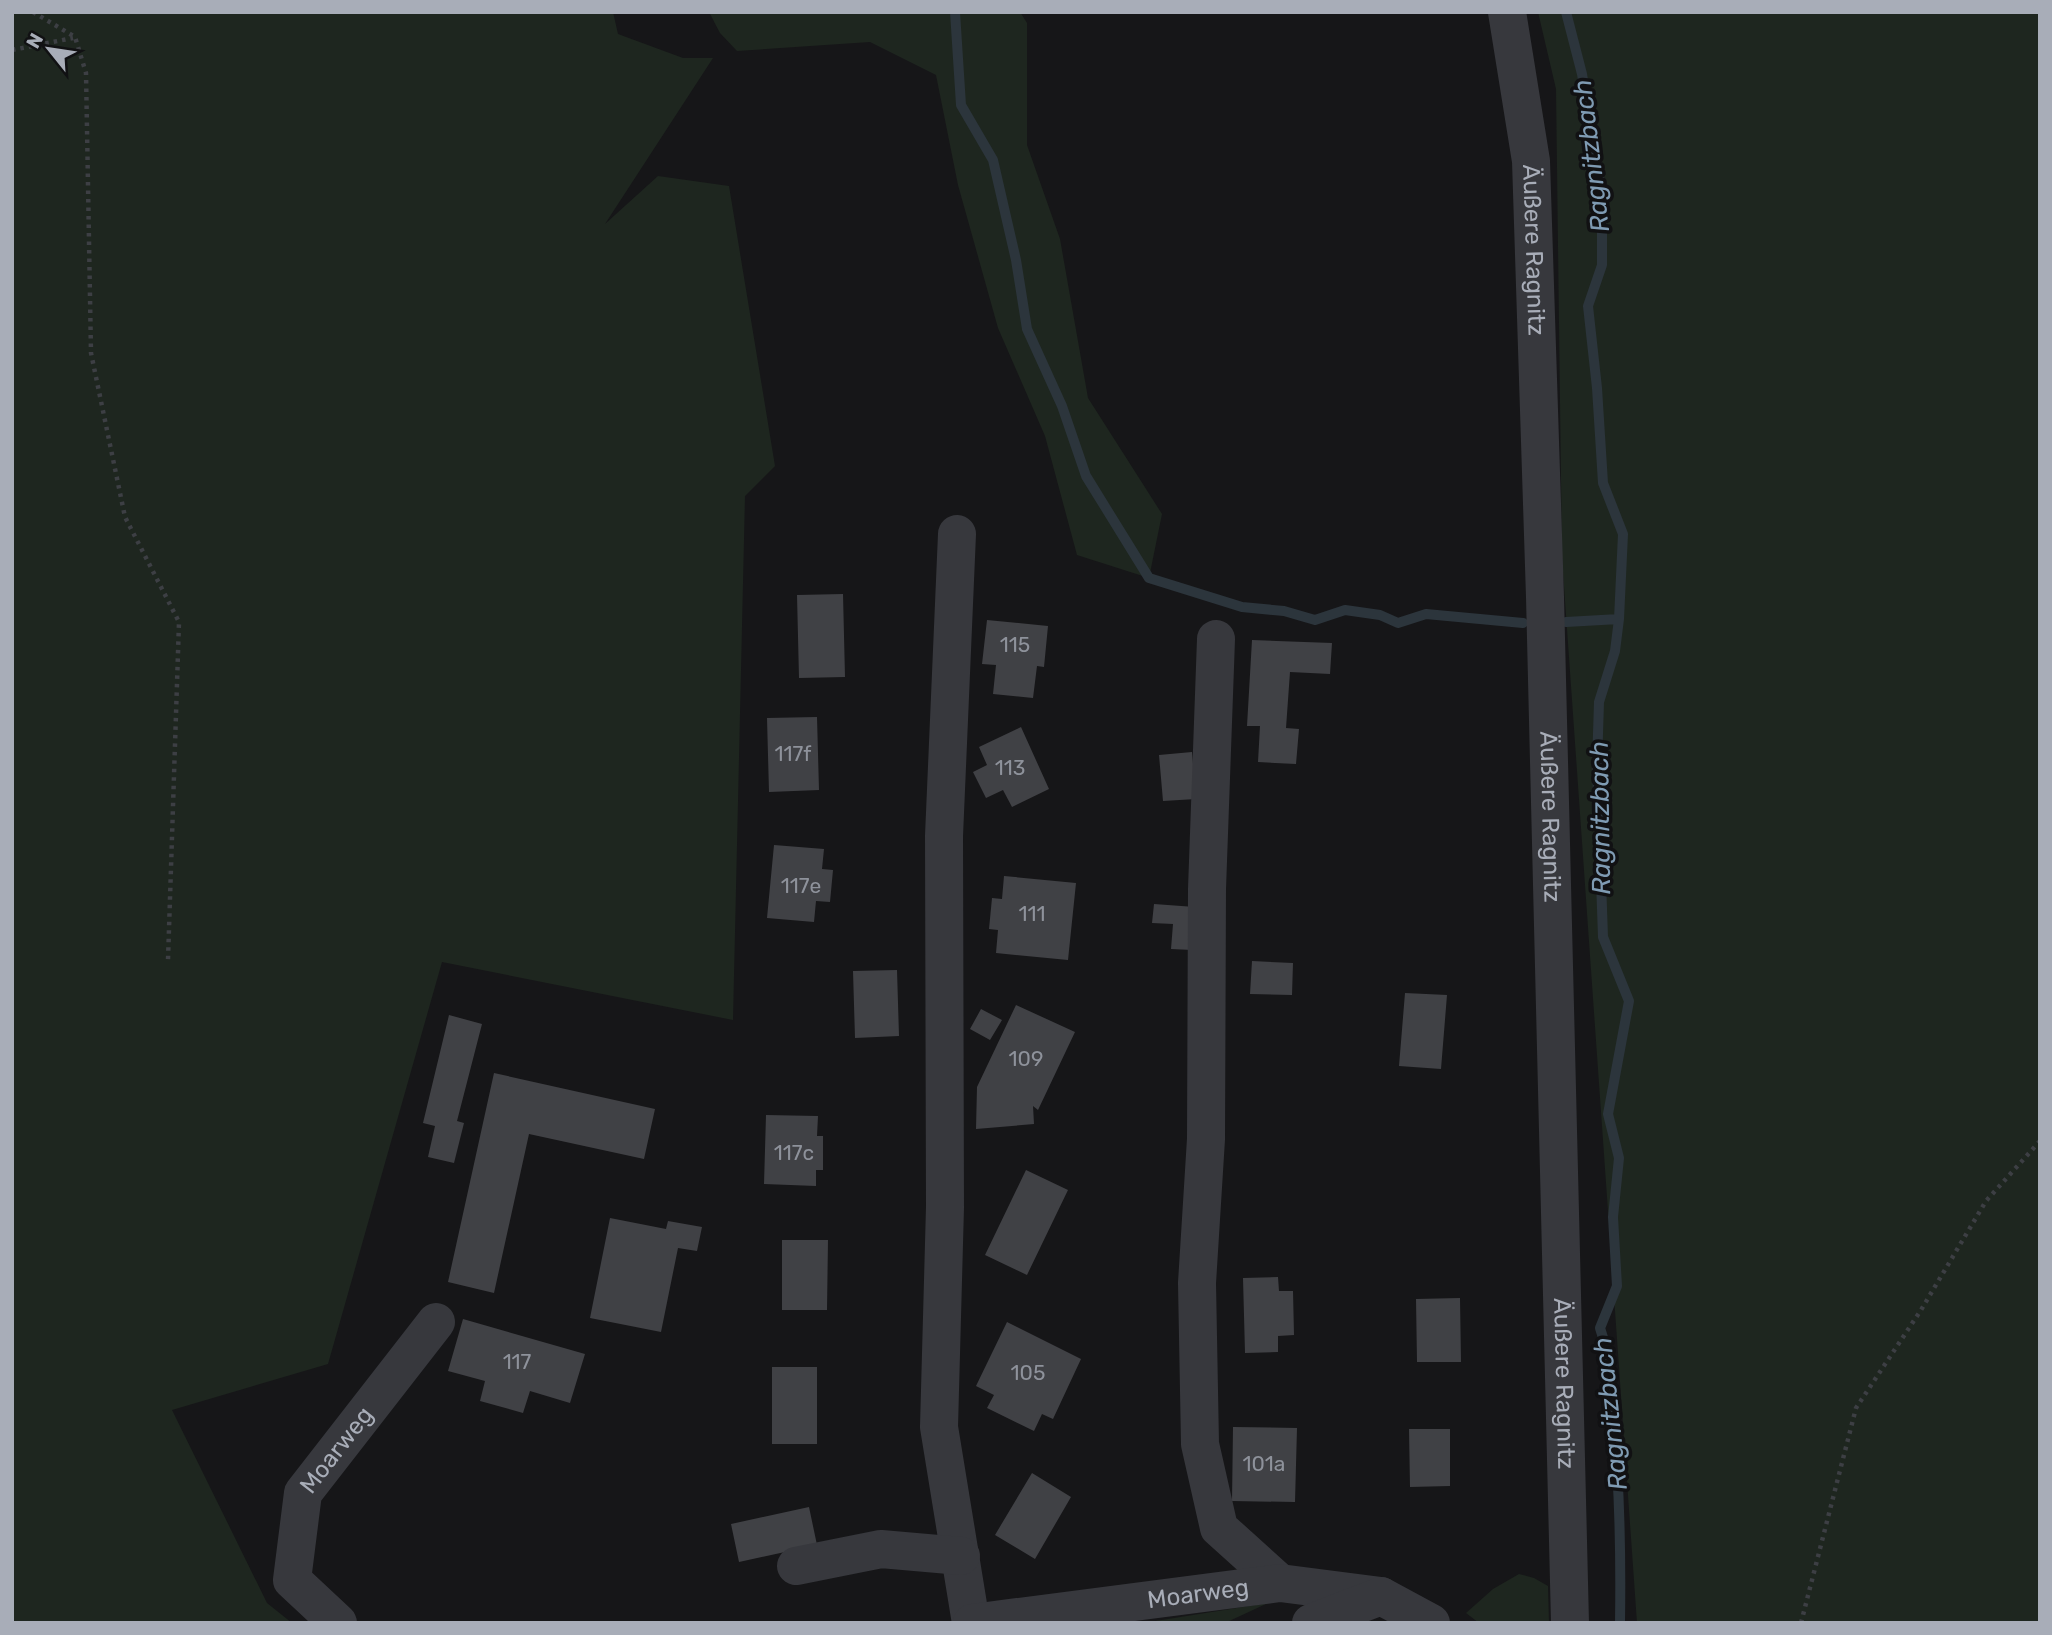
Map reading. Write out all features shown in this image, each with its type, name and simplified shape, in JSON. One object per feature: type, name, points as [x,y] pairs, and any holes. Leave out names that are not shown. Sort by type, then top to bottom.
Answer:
[{"type":"street","name":"Äußere Ragnitz","points":[[1507,12],[1531,161],[1545,597],[1570,1623]]},
{"type":"street","points":[[957,534],[944,836],[945,1207],[939,1427],[971,1623]]},
{"type":"street","points":[[1216,639],[1207,890],[1206,1139],[1197,1283],[1200,1444],[1219,1528],[1280,1583]]},
{"type":"street","name":"Moarweg","points":[[338,1623],[292,1580],[303,1493],[436,1322]]},
{"type":"street","points":[[796,1566],[881,1549],[961,1556]]},
{"type":"street","name":"Moarweg","points":[[971,1623],[1280,1583],[1381,1596]]},
{"type":"street","points":[[1311,1623],[1381,1596],[1431,1623]]},
{"type":"path","points":[[33,12],[75,37],[86,74],[91,353],[125,517],[179,622],[168,960]]},
{"type":"path","points":[[12,50],[75,37]]},
{"type":"path","points":[[1801,1623],[1856,1408],[1921,1310],[1986,1201],[2040,1141]]},
{"type":"shaded area","points":[[12,12],[613,12],[618,34],[683,58],[713,58],[605,224],[658,176],[729,186],[775,466],[745,496],[733,1020],[442,962],[328,1364],[172,1410],[267,1603],[292,1623],[12,1623]]},
{"type":"shaded area","points":[[709,12],[1020,12],[1027,23],[1027,145],[1060,239],[1088,398],[1162,514],[1149,578],[1077,555],[1045,436],[998,328],[958,185],[936,75],[870,42],[737,51],[720,33]]},
{"type":"shaded area","points":[[1538,12],[2040,12],[2040,1623],[1637,1623],[1562,558],[1556,89]]},
{"type":"shaded area","points":[[1519,1574],[1548,1586],[1549,1623],[1479,1623],[1466,1613],[1493,1589]]},
{"type":"shaded area","points":[[1268,1603],[1225,1623],[1143,1623]]},
{"type":"building","points":[[843,594],[845,677],[799,678],[797,595]]},
{"type":"building","points":[[987,620],[1048,626],[1044,667],[1037,666],[1033,698],[993,694],[996,665],[982,664]]},
{"type":"building","points":[[1252,640],[1332,643],[1330,674],[1290,672],[1286,728],[1299,729],[1296,764],[1258,762],[1260,726],[1247,726]]},
{"type":"building","points":[[817,717],[819,790],[769,792],[767,718]]},
{"type":"building","points":[[1021,727],[1049,789],[1012,807],[1003,790],[986,798],[973,772],[987,765],[979,747]]},
{"type":"building","points":[[1192,752],[1196,799],[1163,801],[1159,755]]},
{"type":"building","points":[[774,845],[824,849],[822,869],[833,870],[830,902],[816,901],[814,922],[767,918]]},
{"type":"building","points":[[1004,876],[1076,883],[1068,960],[996,953],[998,930],[989,929],[992,898],[1002,899]]},
{"type":"building","points":[[1154,904],[1195,907],[1192,950],[1171,949],[1173,924],[1152,923]]},
{"type":"building","points":[[1252,961],[1293,963],[1292,995],[1250,994]]},
{"type":"building","points":[[897,970],[899,1036],[855,1038],[853,971]]},
{"type":"building","points":[[1405,993],[1447,995],[1441,1069],[1399,1066]]},
{"type":"building","points":[[1016,1005],[1075,1032],[1038,1110],[1033,1106],[1034,1124],[976,1129],[977,1087]]},
{"type":"building","points":[[981,1009],[1002,1020],[990,1040],[970,1029]]},
{"type":"building","points":[[449,1015],[482,1024],[457,1121],[464,1123],[454,1163],[428,1157],[435,1126],[423,1123]]},
{"type":"building","points":[[494,1073],[655,1109],[644,1159],[529,1134],[494,1293],[448,1282]]},
{"type":"building","points":[[766,1115],[818,1116],[817,1136],[823,1136],[823,1170],[816,1170],[816,1186],[764,1184]]},
{"type":"building","points":[[1026,1170],[1068,1190],[1027,1275],[985,1255]]},
{"type":"building","points":[[610,1218],[666,1229],[668,1221],[702,1227],[697,1251],[678,1248],[661,1332],[590,1318]]},
{"type":"building","points":[[782,1240],[828,1240],[827,1310],[782,1310]]},
{"type":"building","points":[[1278,1277],[1279,1291],[1293,1291],[1294,1335],[1278,1336],[1278,1352],[1245,1353],[1243,1278]]},
{"type":"building","points":[[1460,1298],[1461,1362],[1417,1362],[1416,1299]]},
{"type":"building","points":[[463,1319],[585,1354],[570,1403],[530,1391],[523,1413],[480,1401],[485,1381],[448,1371]]},
{"type":"building","points":[[1007,1322],[1081,1359],[1053,1419],[1042,1414],[1034,1431],[987,1408],[994,1395],[976,1386]]},
{"type":"building","points":[[772,1367],[817,1367],[817,1444],[772,1444]]},
{"type":"building","points":[[1233,1427],[1297,1428],[1295,1502],[1232,1501]]},
{"type":"building","points":[[1409,1429],[1450,1429],[1450,1486],[1410,1487]]},
{"type":"building","points":[[1032,1473],[1071,1497],[1035,1559],[995,1535]]},
{"type":"building","points":[[809,1507],[817,1545],[739,1562],[731,1524]]},
{"type":"waterway","points":[[955,12],[961,105],[993,160],[1016,260],[1027,329],[1062,406],[1086,476],[1149,578],[1242,607],[1284,611],[1315,620],[1345,610],[1380,615],[1398,623],[1426,614],[1523,623]]},
{"type":"waterway","name":"Ragnitzbach","points":[[1566,12],[1582,74],[1602,195],[1602,265],[1588,306],[1603,483],[1623,534],[1619,619],[1615,651],[1599,702],[1597,766],[1603,937],[1629,1001],[1608,1114],[1619,1158],[1613,1217],[1617,1286],[1600,1328],[1610,1373],[1617,1469],[1620,1623]]},
{"type":"waterway","points":[[1566,622],[1619,619]]}]
